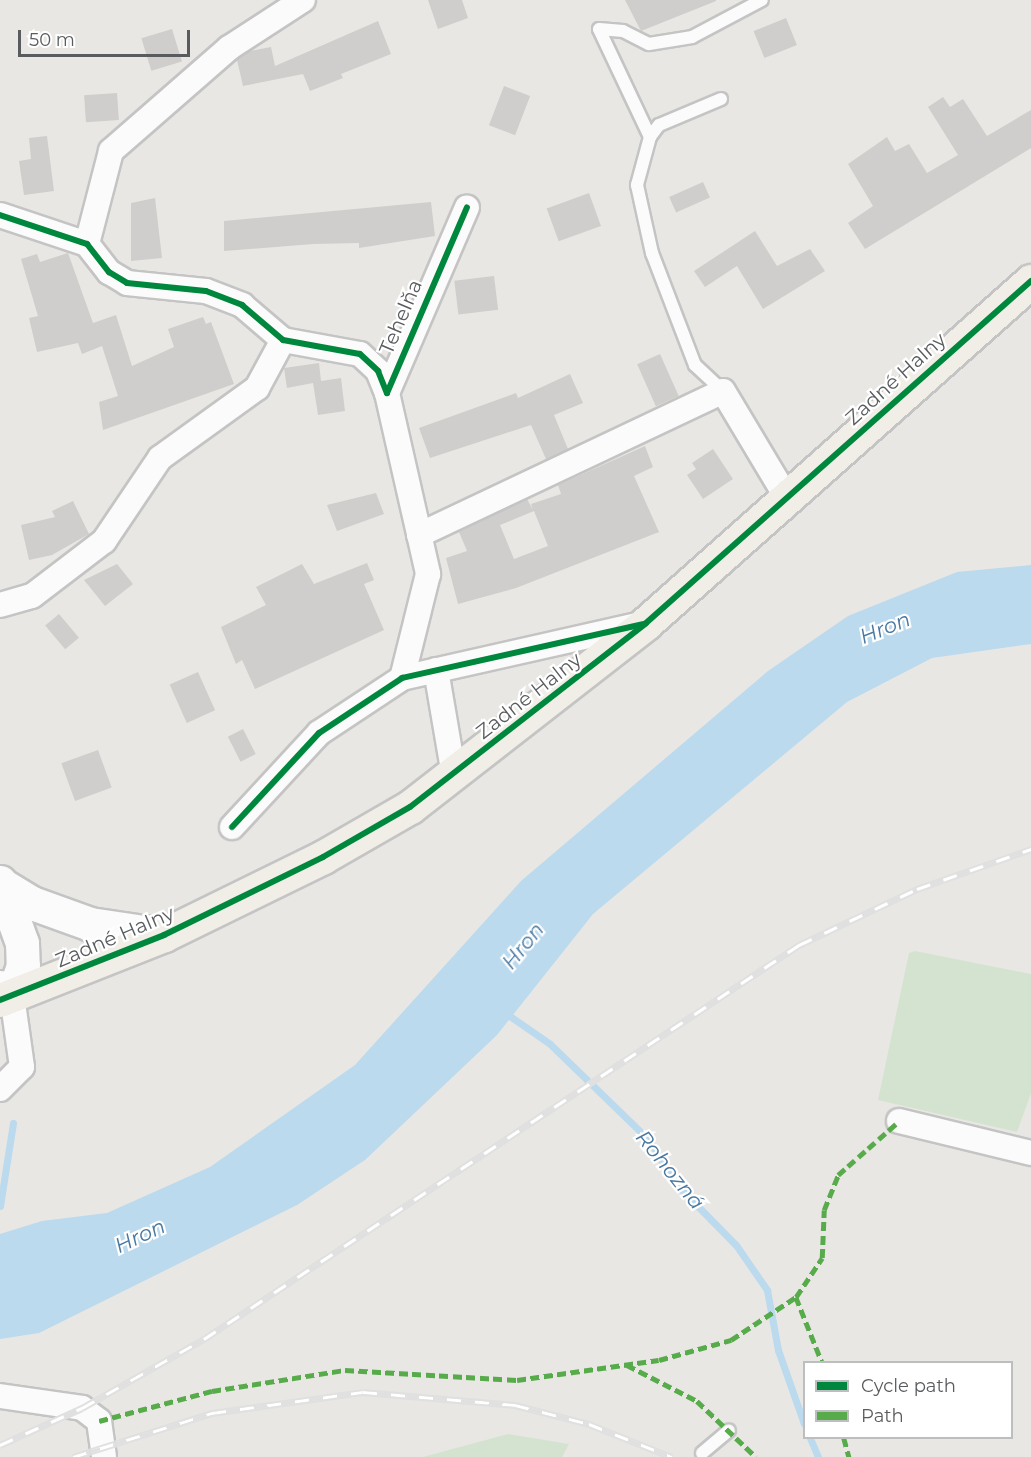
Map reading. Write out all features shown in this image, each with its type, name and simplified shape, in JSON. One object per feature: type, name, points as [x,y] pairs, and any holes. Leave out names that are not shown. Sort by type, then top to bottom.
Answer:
[{"type":"main road","name":"Zadné Halny","points":[[4,994],[164,935],[323,858],[410,807],[454,775],[646,623],[1031,280]]},
{"type":"street","points":[[87,244],[111,151],[221,54],[303,0]]},
{"type":"street","name":"Tehelňa","points":[[387,393],[467,207]]},
{"type":"street","points":[[0,215],[87,244],[109,272],[127,283],[206,291],[242,305],[283,340],[257,388],[160,458],[104,542],[32,596],[0,605]]},
{"type":"street","name":"Tehelňa","points":[[283,340],[360,354],[378,371],[387,393],[428,574],[402,678]]},
{"type":"street","points":[[419,535],[723,391],[788,498]]},
{"type":"street","points":[[232,827],[319,733],[402,678],[646,623]]},
{"type":"street","points":[[436,670],[454,775]]},
{"type":"street","points":[[1,884],[32,903],[90,924],[164,935]]},
{"type":"street","points":[[0,1089],[22,1067],[4,994],[23,966],[22,943],[1,884]]},
{"type":"street","points":[[899,1120],[1031,1153]]},
{"type":"street","points":[[0,1396],[57,1401],[99,1421],[104,1457]]},
{"type":"lane","points":[[650,136],[599,29],[622,31],[649,44],[692,37],[762,0]]},
{"type":"lane","points":[[721,99],[659,125],[650,136],[637,185],[652,253],[695,365],[723,391]]},
{"type":"lane","points":[[702,1453],[729,1431]]},
{"type":"green space","points":[[915,951],[1031,974],[1031,1093],[1017,1132],[878,1100],[909,953]]},
{"type":"green space","points":[[508,1434],[569,1444],[562,1457],[423,1457]]},
{"type":"water","name":"Hron","points":[[1031,565],[1031,644],[932,658],[847,702],[593,914],[497,1035],[365,1160],[297,1205],[39,1333],[0,1339],[0,1234],[42,1221],[107,1213],[210,1167],[355,1065],[521,881],[768,671],[848,616],[957,572]]},
{"type":"building","points":[[428,0],[462,0],[468,18],[438,29]]},
{"type":"building","points":[[625,0],[716,0],[716,1],[641,31]]},
{"type":"building","points":[[786,18],[797,45],[764,58],[754,31]]},
{"type":"building","points":[[378,21],[391,54],[341,74],[343,78],[310,91],[303,74],[243,86],[237,60],[250,51],[271,47],[275,66]]},
{"type":"building","points":[[172,29],[182,62],[151,71],[141,38]]},
{"type":"building","points":[[504,86],[530,96],[515,135],[489,125]]},
{"type":"building","points":[[117,93],[119,120],[86,122],[84,95]]},
{"type":"building","points":[[943,97],[950,107],[963,99],[987,136],[1031,110],[1031,148],[865,249],[848,223],[873,206],[848,164],[887,137],[895,151],[909,144],[927,173],[958,155],[928,107]]},
{"type":"building","points":[[47,136],[54,191],[24,195],[19,161],[31,159],[29,138]]},
{"type":"building","points":[[703,182],[710,198],[676,213],[669,197]]},
{"type":"building","points":[[589,193],[601,226],[559,241],[547,208]]},
{"type":"building","points":[[155,198],[162,258],[131,261],[131,203]]},
{"type":"building","points":[[431,202],[435,236],[359,248],[359,243],[313,244],[224,251],[224,221]]},
{"type":"building","points":[[755,231],[777,266],[810,249],[825,271],[763,309],[737,266],[705,287],[694,271]]},
{"type":"building","points":[[68,253],[93,323],[116,315],[132,366],[174,347],[168,329],[203,317],[206,324],[211,322],[234,384],[103,430],[99,402],[118,396],[102,346],[82,354],[78,343],[37,352],[29,318],[38,316],[21,259],[37,254],[40,262]]},
{"type":"building","points":[[494,276],[498,310],[458,315],[454,281]]},
{"type":"building","points":[[660,354],[679,396],[656,406],[637,364]]},
{"type":"building","points":[[319,363],[321,381],[341,378],[345,411],[318,415],[313,383],[287,388],[284,368]]},
{"type":"building","points":[[570,374],[583,403],[554,415],[568,449],[546,459],[531,425],[430,458],[419,428],[516,393],[518,398]]},
{"type":"building","points":[[645,446],[653,467],[634,476],[659,532],[516,588],[458,604],[446,558],[467,551],[459,532],[527,499],[533,510],[531,504],[561,494],[558,485]],"holes":[[[534,511],[548,546],[514,559],[500,525]]]},
{"type":"building","points":[[713,449],[733,479],[703,499],[687,475],[696,469],[692,463]]},
{"type":"building","points":[[376,493],[384,514],[337,531],[327,505]]},
{"type":"building","points":[[73,501],[89,534],[52,555],[29,560],[21,525],[55,517],[52,511]]},
{"type":"building","points":[[367,563],[374,580],[364,584],[384,630],[255,689],[242,660],[236,664],[221,627],[266,605],[256,587],[302,564],[314,584]]},
{"type":"building","points":[[117,564],[133,584],[105,606],[84,580]]},
{"type":"building","points":[[59,614],[79,638],[65,649],[45,626]]},
{"type":"building","points":[[198,672],[215,710],[187,723],[170,685]]},
{"type":"building","points":[[243,729],[256,754],[241,762],[228,737]]},
{"type":"building","points":[[98,750],[112,788],[75,801],[61,763]]},
{"type":"waterway","name":"Rohozná","points":[[504,1012],[550,1044],[650,1141],[673,1181],[736,1245],[767,1290],[778,1350],[803,1421]]},
{"type":"waterway","points":[[0,1206],[13,1123]]},
{"type":"waterway","name":"Rohozná","points":[[810,1439],[818,1457]]},
{"type":"railway","points":[[0,1445],[82,1408],[204,1339],[799,945],[917,889],[1031,849]]},
{"type":"railway","points":[[73,1457],[212,1413],[363,1392],[515,1405],[589,1424],[672,1457]]},
{"type":"marked path","points":[[99,1421],[212,1391],[345,1370],[517,1380],[659,1360],[731,1340],[796,1297],[822,1258],[824,1210],[838,1175],[899,1121]]},
{"type":"marked path","points":[[796,1297],[822,1361]]},
{"type":"marked path","points":[[627,1365],[697,1401],[756,1457]]},
{"type":"marked path","points":[[844,1439],[849,1457]]},
{"type":"cycle path","points":[[0,215],[87,244],[109,272],[127,283],[206,291],[242,305],[283,340],[360,354],[378,371],[387,393],[467,207]]},
{"type":"cycle path","points":[[0,1000],[164,935],[323,857],[410,807],[646,623],[1031,281]]},
{"type":"cycle path","points":[[232,827],[319,733],[402,678],[643,624]]}]
